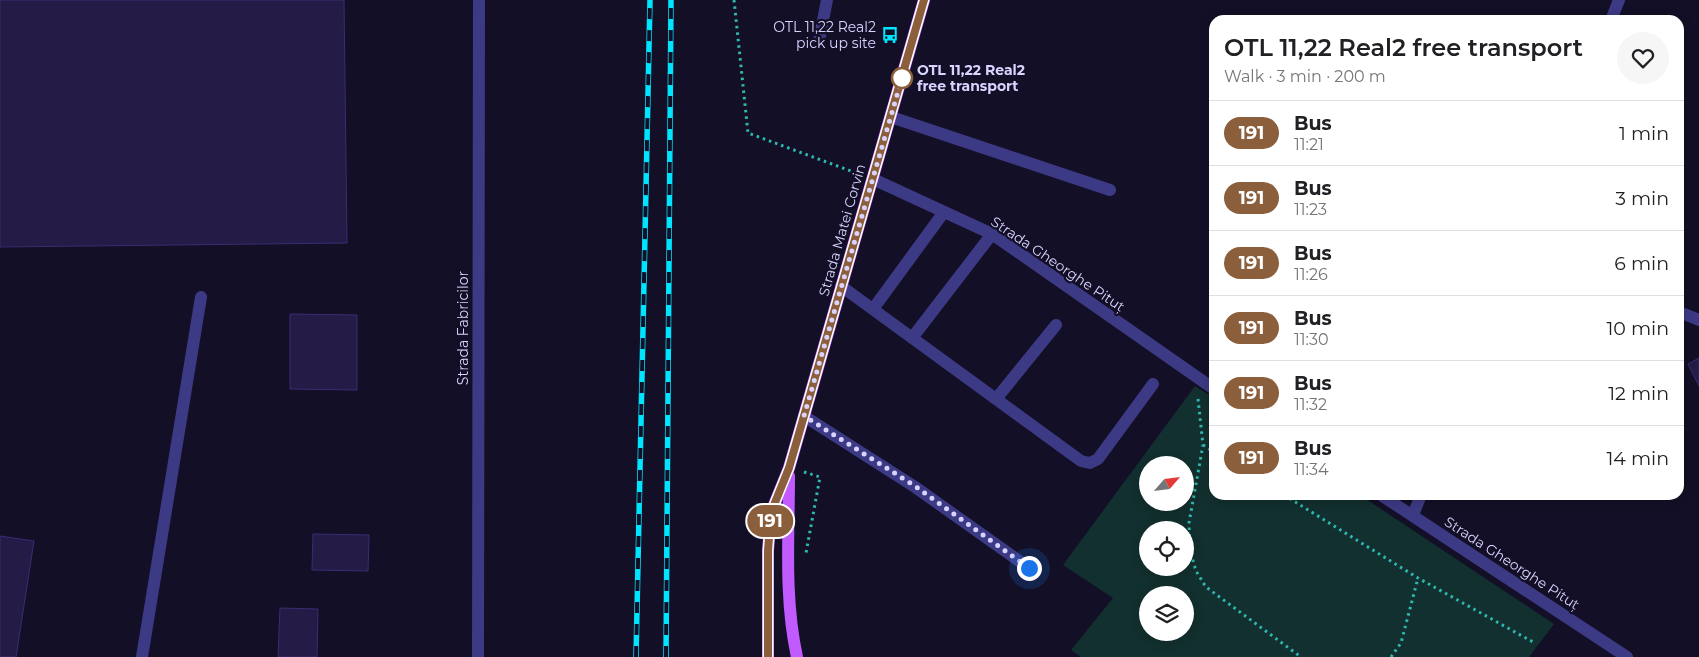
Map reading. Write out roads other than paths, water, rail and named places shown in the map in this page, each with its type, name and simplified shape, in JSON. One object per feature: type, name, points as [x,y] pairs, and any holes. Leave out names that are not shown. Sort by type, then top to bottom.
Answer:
[{"type":"main road","name":"Strada Matei Corvin","points":[[768,657],[768,551],[772,510],[789,468],[924,0]]},
{"type":"main road","name":"Strada Matei Corvin","points":[[789,468],[789,607],[796,657]]},
{"type":"street","name":"Strada Fabricilor","points":[[478,657],[479,0]]},
{"type":"street","points":[[819,41],[827,0]]},
{"type":"street","points":[[1613,15],[1618,0]]},
{"type":"street","points":[[891,117],[1110,190]]},
{"type":"street","name":"Strada Gheorghe Pituț","points":[[873,179],[992,234],[1209,386]]},
{"type":"street","points":[[873,309],[944,212]]},
{"type":"street","points":[[912,338],[992,234]]},
{"type":"street","points":[[842,286],[1082,461],[1090,463],[1098,459],[1153,384]]},
{"type":"street","points":[[142,657],[201,297]]},
{"type":"street","points":[[1684,314],[1699,320]]},
{"type":"street","points":[[996,399],[1056,325]]},
{"type":"street","points":[[804,416],[915,486],[1029,568]]},
{"type":"street","name":"Strada Gheorghe Pituț","points":[[1389,500],[1627,657]]},
{"type":"street","points":[[1412,515],[1419,500]]},
{"type":"railway","points":[[636,657],[650,0]]},
{"type":"railway","points":[[666,657],[671,0]]},
{"type":"place","name":"OTL 11,22 Real2 pick up site","points":[[890,35]]},
{"type":"place","name":"OTL 11,22 Real2 free transport","points":[[902,78]]}]
